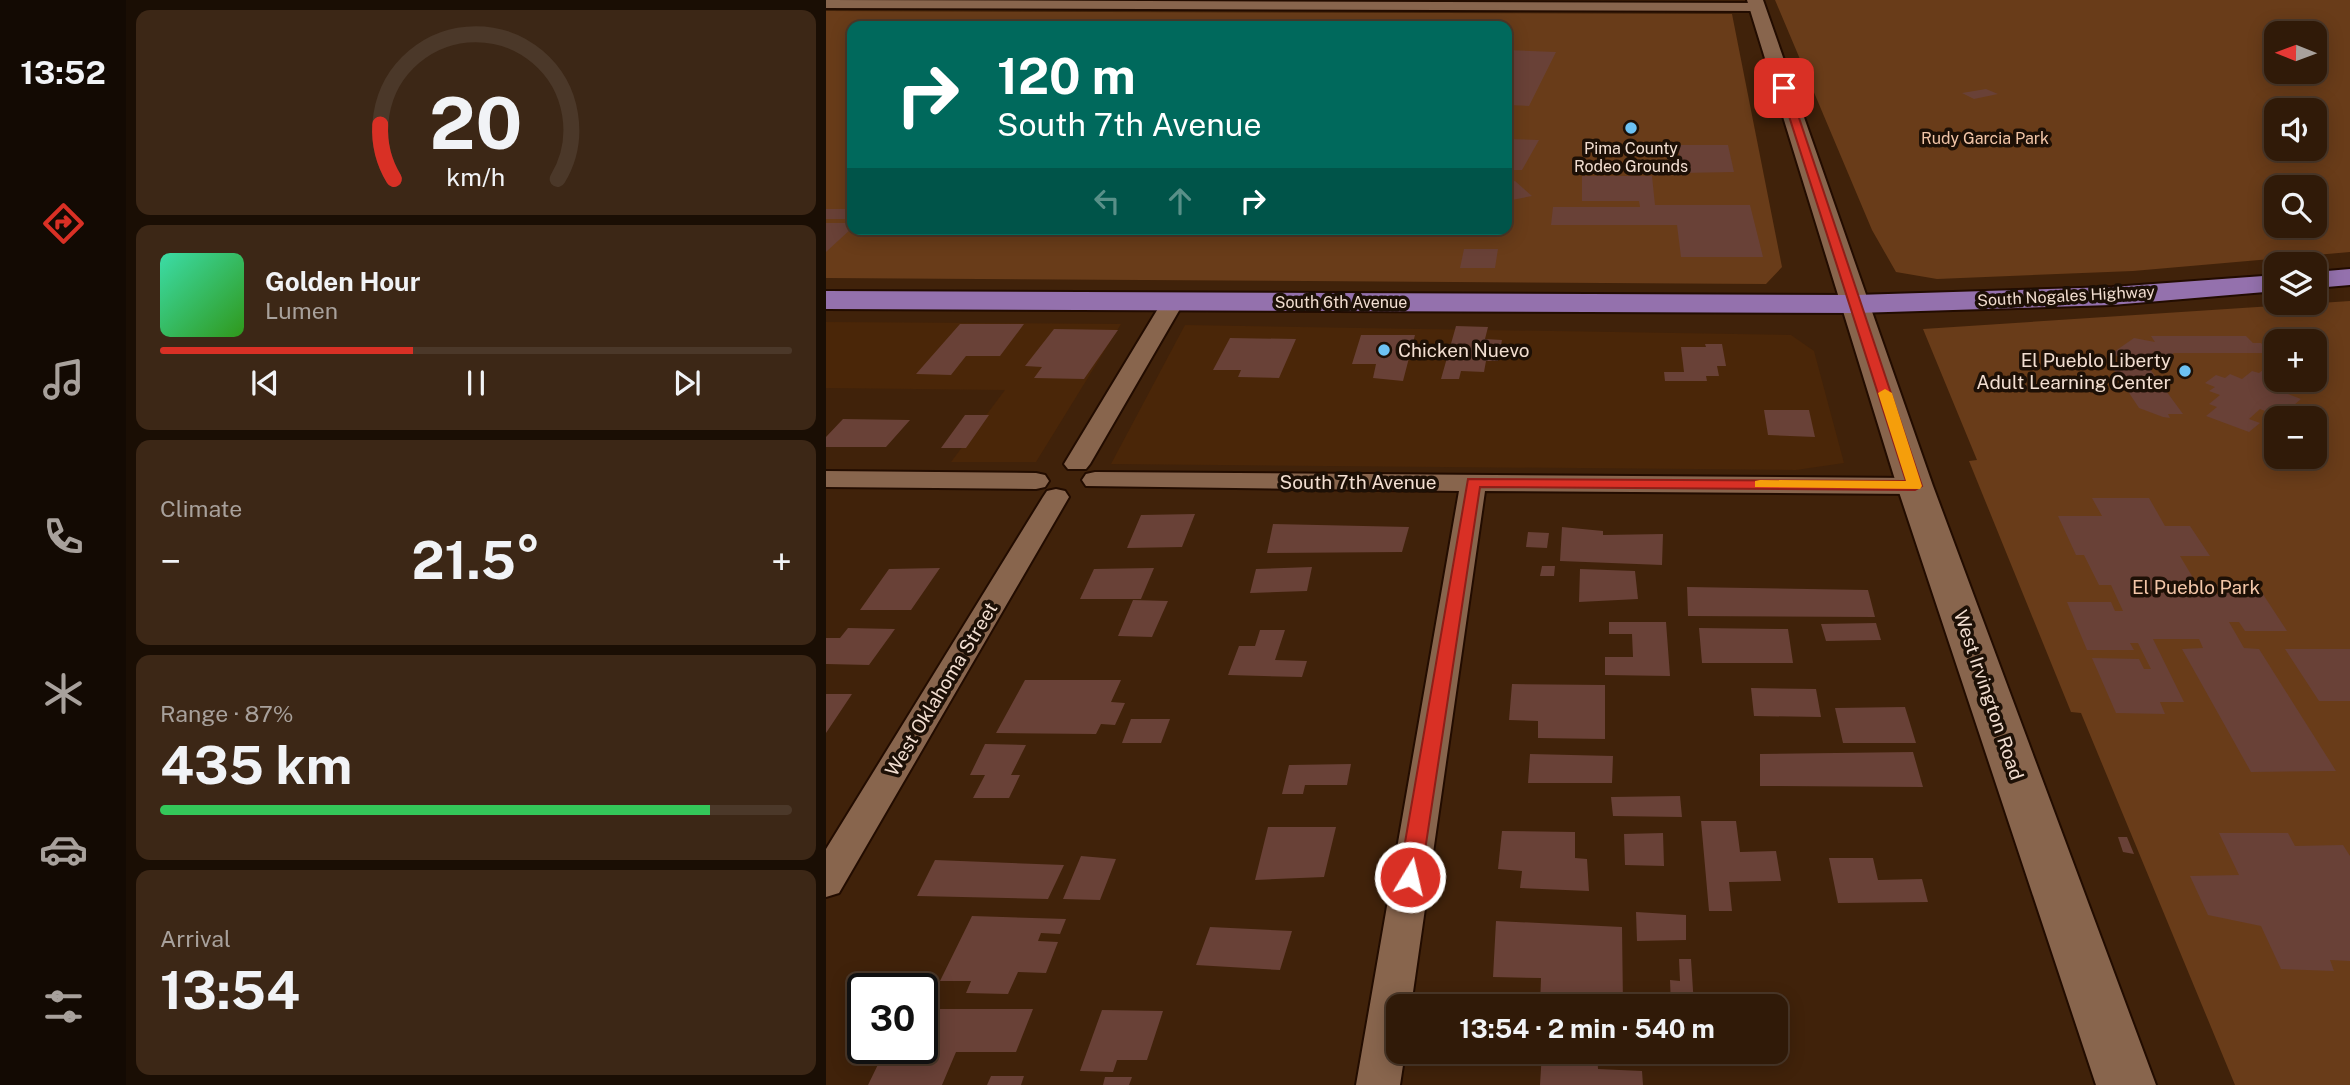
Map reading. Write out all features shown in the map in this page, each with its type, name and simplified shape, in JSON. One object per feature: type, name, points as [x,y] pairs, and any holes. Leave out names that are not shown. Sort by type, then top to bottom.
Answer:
[{"type":"main road","name":"West Irvington Road","points":[[1756,4],[1915,486],[2126,1085]]},
{"type":"main road","points":[[2327,279],[2350,277]]},
{"type":"main road","name":"South Nogales Highway","points":[[1856,304],[2112,296],[2264,284]]},
{"type":"main road","name":"South 6th Avenue","points":[[826,300],[1856,304]]},
{"type":"street","points":[[826,4],[1756,4]]},
{"type":"street","points":[[1086,472],[1173,302]]},
{"type":"street","name":"South 7th Avenue","points":[[1046,489],[1052,468],[1086,472],[1473,482],[1915,486]]},
{"type":"street","points":[[826,479],[1046,489]]},
{"type":"street","points":[[1378,1085],[1473,482]]},
{"type":"street","name":"West Oklahoma Street","points":[[826,882],[1046,489]]},
{"type":"shaded area","points":[[826,322],[1121,324],[1036,462],[951,462],[1005,390],[826,388]]},
{"type":"shaded area","points":[[1185,325],[1791,335],[1814,351],[1844,463],[1796,470],[1111,464]]},
{"type":"green space","name":"Rudy Garcia Park","points":[[1775,0],[2350,0],[2350,252],[2264,252],[2264,260],[2133,271],[1937,279],[1896,272],[1872,230]]},
{"type":"green space","name":"Pima County Rodeo Grounds","points":[[826,11],[1732,14],[1782,267],[1766,284],[826,278]]},
{"type":"green space","name":"El Pueblo Park","points":[[2350,301],[2350,1085],[2235,1085],[2081,713],[2071,712],[1969,461],[1977,460],[1923,329],[2264,307],[2264,315],[2327,315],[2327,303]]},
{"type":"building","points":[[1512,50],[1556,52],[1529,106],[1512,105]]},
{"type":"building","points":[[1986,89],[1998,94],[1974,99],[1962,93]]},
{"type":"building","points":[[1512,139],[1539,140],[1522,170],[1512,170]]},
{"type":"building","points":[[1678,145],[1728,145],[1734,172],[1681,173]]},
{"type":"building","points":[[1582,176],[1652,176],[1655,205],[1750,205],[1763,257],[1681,257],[1677,225],[1551,225],[1553,207],[1640,207],[1639,201],[1582,201]]},
{"type":"building","points":[[1515,181],[1532,196],[1512,200],[1512,182]]},
{"type":"building","points":[[826,209],[847,209],[847,219],[826,219]]},
{"type":"building","points":[[826,223],[847,223],[847,233],[826,252]]},
{"type":"building","points":[[1464,249],[1498,249],[1495,268],[1460,268]]},
{"type":"building","points":[[960,324],[1024,324],[1000,356],[966,356],[951,375],[916,374]]},
{"type":"building","points":[[1456,326],[1488,327],[1485,339],[1502,340],[1498,361],[1486,361],[1484,372],[1461,371],[1459,379],[1441,379]]},
{"type":"building","points":[[1054,329],[1118,330],[1084,379],[1034,378],[1042,367],[1025,366]]},
{"type":"building","name":"Chicken Nuevo","points":[[1361,335],[1415,335],[1403,381],[1373,378],[1376,364],[1352,364]]},
{"type":"building","points":[[2151,336],[2246,336],[2253,343],[2261,343],[2264,353],[2174,353],[2150,369],[2183,414],[2168,414],[2170,418],[2139,408],[2110,364],[2125,364],[2120,357],[2111,354],[2134,338],[2155,342]]},
{"type":"building","points":[[1230,338],[1296,339],[1279,378],[1238,377],[1241,370],[1213,370]]},
{"type":"building","points":[[1705,344],[1722,344],[1726,366],[1717,366],[1719,376],[1706,376],[1707,381],[1665,381],[1664,372],[1684,372],[1681,347],[1706,347]]},
{"type":"building","points":[[2264,369],[2264,392],[2283,392],[2301,399],[2293,406],[2264,406],[2264,411],[2260,409],[2249,419],[2260,423],[2249,432],[2206,416],[2217,407],[2209,404],[2220,395],[2209,391],[2215,387],[2205,383],[2216,375],[2225,378],[2230,374],[2242,379],[2252,371],[2259,373]]},
{"type":"building","points":[[1764,410],[1809,410],[1815,437],[1768,435]]},
{"type":"building","points":[[965,415],[989,415],[966,448],[941,448]]},
{"type":"building","points":[[843,419],[910,420],[886,447],[826,447],[826,437]]},
{"type":"building","points":[[2092,498],[2149,498],[2165,526],[2190,526],[2210,556],[2180,556],[2198,586],[2182,585],[2186,593],[2222,594],[2217,585],[2257,585],[2287,631],[2245,631],[2239,622],[2229,622],[2244,648],[2259,649],[2336,771],[2251,772],[2182,649],[2203,648],[2199,639],[2153,639],[2184,702],[2160,702],[2165,714],[2116,713],[2092,658],[2139,659],[2144,669],[2151,669],[2138,643],[2130,643],[2134,650],[2087,650],[2067,602],[2111,602],[2115,611],[2123,611],[2111,585],[2099,585],[2084,555],[2076,555],[2058,516],[2102,516]]},
{"type":"building","points":[[1195,514],[1182,547],[1127,548],[1141,515]]},
{"type":"building","points":[[1273,524],[1409,527],[1402,552],[1267,553]]},
{"type":"building","points":[[1562,527],[1603,531],[1603,535],[1663,534],[1662,565],[1560,561]]},
{"type":"building","points":[[1528,532],[1549,533],[1547,548],[1526,547]]},
{"type":"building","points":[[1542,566],[1555,566],[1554,576],[1540,576]]},
{"type":"building","points":[[1312,567],[1307,591],[1250,593],[1256,569]]},
{"type":"building","points":[[940,568],[911,610],[860,610],[889,569]]},
{"type":"building","points":[[1154,568],[1141,599],[1080,599],[1094,569]]},
{"type":"building","points":[[1580,569],[1635,571],[1638,599],[1579,602]]},
{"type":"building","points":[[1687,587],[1868,590],[1875,617],[1688,616]]},
{"type":"building","points":[[1133,600],[1168,601],[1152,637],[1118,636]]},
{"type":"building","points":[[1609,622],[1666,622],[1670,676],[1605,675],[1605,657],[1633,657],[1632,634],[1609,634]]},
{"type":"building","points":[[1876,623],[1881,640],[1826,641],[1821,624]]},
{"type":"building","points":[[848,628],[895,629],[869,665],[826,664],[826,638],[840,638]]},
{"type":"building","points":[[1699,628],[1788,629],[1793,663],[1702,663]]},
{"type":"building","points":[[1260,630],[1285,630],[1275,660],[1307,661],[1302,677],[1228,675],[1239,646],[1255,646]]},
{"type":"building","points":[[2285,649],[2350,649],[2350,701],[2319,701]]},
{"type":"building","points":[[1025,680],[1121,680],[1111,702],[1125,703],[1115,725],[1101,724],[1096,734],[996,733]]},
{"type":"building","points":[[1512,684],[1605,685],[1605,739],[1538,738],[1538,721],[1509,720]]},
{"type":"building","points":[[1751,688],[1816,689],[1821,717],[1754,716]]},
{"type":"building","points":[[826,694],[852,694],[826,733]]},
{"type":"building","points":[[1905,707],[1916,743],[1843,743],[1835,708]]},
{"type":"building","points":[[1131,719],[1170,719],[1161,743],[1122,743]]},
{"type":"building","points":[[985,744],[1026,745],[1011,775],[1020,775],[1009,798],[973,798],[985,775],[970,775]]},
{"type":"building","points":[[1913,752],[1923,787],[1760,786],[1760,754]]},
{"type":"building","points":[[1530,754],[1613,756],[1612,783],[1528,783]]},
{"type":"building","points":[[1351,764],[1347,785],[1305,785],[1303,794],[1282,794],[1289,765]]},
{"type":"building","points":[[1680,796],[1682,817],[1613,816],[1611,797]]},
{"type":"building","points":[[1701,821],[1736,821],[1740,852],[1776,851],[1781,881],[1729,882],[1732,911],[1709,911]]},
{"type":"building","points":[[1268,827],[1336,827],[1324,877],[1255,880]]},
{"type":"building","points":[[1502,831],[1575,832],[1575,858],[1587,859],[1589,891],[1520,888],[1522,871],[1498,869]]},
{"type":"building","points":[[1663,833],[1664,866],[1625,865],[1624,834]]},
{"type":"building","points":[[2219,833],[2288,833],[2295,846],[2343,845],[2350,856],[2350,961],[2330,960],[2334,971],[2281,969],[2261,926],[2208,915],[2190,876],[2239,875]]},
{"type":"building","points":[[2118,837],[2127,837],[2134,854],[2123,852]]},
{"type":"building","points":[[1081,856],[1116,859],[1100,900],[1063,899]]},
{"type":"building","points":[[1829,858],[1873,858],[1878,880],[1922,879],[1928,902],[1838,903]]},
{"type":"building","points":[[935,860],[1064,865],[1048,899],[917,896]]},
{"type":"building","points":[[1636,912],[1686,915],[1686,940],[1637,941]]},
{"type":"building","points":[[972,916],[1066,919],[1060,934],[1041,933],[1038,941],[1058,942],[1046,973],[1018,972],[1008,994],[966,993],[971,981],[940,981]]},
{"type":"building","points":[[1496,921],[1622,927],[1623,994],[1540,994],[1541,978],[1493,977]]},
{"type":"building","points":[[1210,927],[1292,931],[1280,970],[1196,965]]},
{"type":"building","points":[[1679,959],[1691,959],[1693,994],[1671,994],[1670,980],[1680,981]]},
{"type":"building","points":[[938,1009],[1033,1009],[1016,1052],[956,1052],[942,1085],[868,1085],[878,1064],[938,1064]]},
{"type":"building","points":[[1102,1010],[1163,1011],[1147,1060],[1117,1060],[1113,1072],[1080,1071]]},
{"type":"building","points":[[1541,1064],[1598,1064],[1598,1069],[1642,1071],[1643,1085],[1540,1085]]},
{"type":"building","points":[[991,1076],[1024,1076],[1021,1085],[987,1085]]},
{"type":"building","points":[[1105,1077],[1132,1077],[1129,1085],[1103,1085]]},
{"type":"slow traffic","points":[[1760,484],[1915,486],[1885,393]]},
{"type":"place","name":"Pima County Rodeo Grounds","points":[[1631,128]]},
{"type":"place","name":"Chicken Nuevo","points":[[1384,350]]},
{"type":"place","name":"El Pueblo Liberty Adult Learning Center","points":[[2185,371]]},
{"type":"route","points":[[1410,877],[1473,482],[1915,486],[1784,88]]}]
